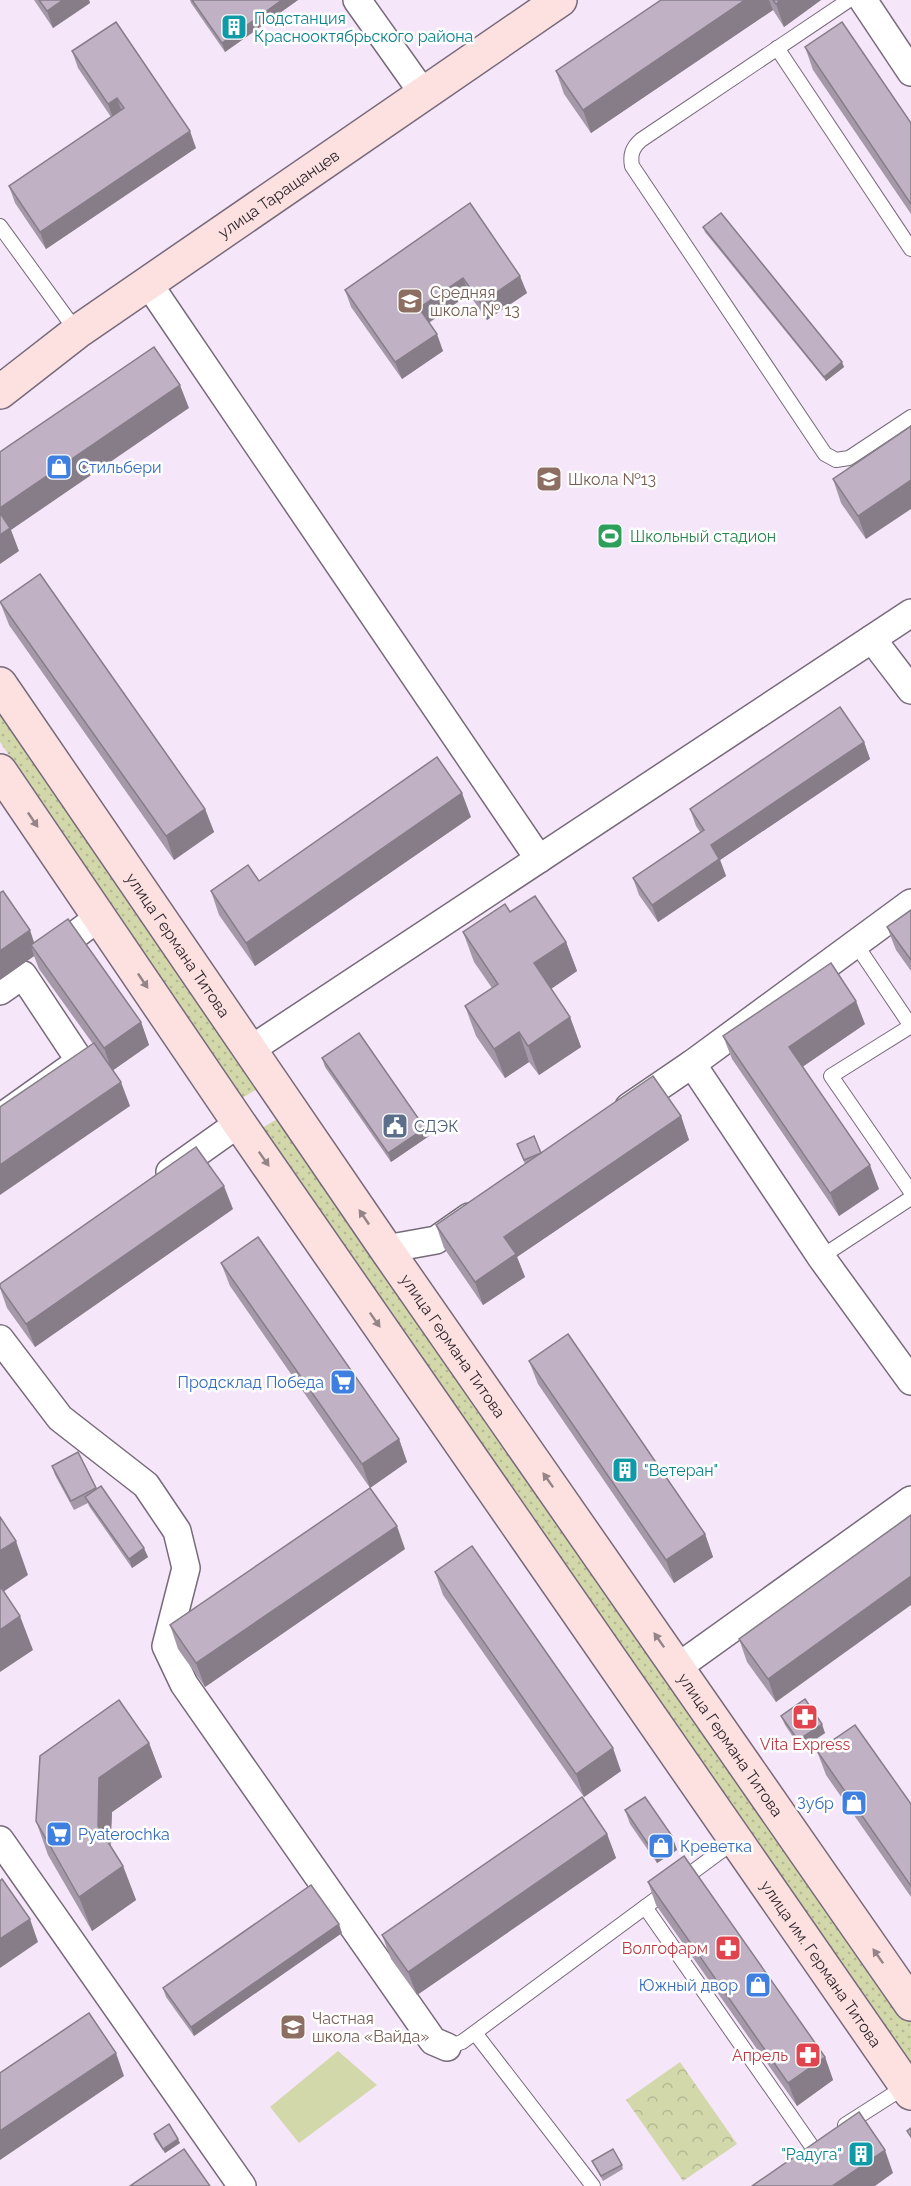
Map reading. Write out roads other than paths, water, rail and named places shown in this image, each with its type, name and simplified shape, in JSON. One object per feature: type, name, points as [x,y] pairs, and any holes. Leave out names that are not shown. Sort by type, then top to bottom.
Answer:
[{"type":"street","points":[[357,0],[423,93]]},
{"type":"street","name":"улица Таращанцев","points":[[0,392],[77,332],[560,0]]},
{"type":"street","points":[[863,0],[911,72]]},
{"type":"street","points":[[148,283],[539,859]]},
{"type":"street","points":[[250,1050],[911,613]]},
{"type":"street","points":[[872,639],[911,690]]},
{"type":"street","name":"улица Германа Титова","points":[[0,684],[386,1249],[911,2004]]},
{"type":"street","points":[[0,771],[237,1120],[736,1840]]},
{"type":"street","points":[[613,1118],[692,1064],[911,903]]},
{"type":"street","points":[[0,991],[99,917]]},
{"type":"street","points":[[0,1118],[80,1061],[23,975]]},
{"type":"street","points":[[692,1064],[821,1257],[911,1382]]},
{"type":"street","points":[[145,1190],[276,1088]]},
{"type":"street","points":[[386,1249],[436,1240],[485,1206]]},
{"type":"street","points":[[0,1339],[60,1418],[146,1485],[177,1531],[186,1568],[166,1646],[184,1684],[433,2041],[447,2047]]},
{"type":"street","points":[[678,1667],[911,1500]]},
{"type":"street","points":[[0,1840],[242,2186]]},
{"type":"street","name":"улица им. Германа Титова","points":[[736,1840],[908,2090]]},
{"type":"lane","points":[[849,0],[641,140],[632,152],[632,166],[825,454],[836,460],[849,458],[911,417]]},
{"type":"lane","points":[[777,48],[911,249]]},
{"type":"lane","points":[[0,226],[77,332]]},
{"type":"lane","points":[[855,943],[911,1026],[831,1077],[911,1192]]},
{"type":"lane","points":[[821,1257],[911,1198]]},
{"type":"lane","points":[[447,2047],[462,2042],[475,2033],[736,1840]]},
{"type":"lane","points":[[645,1907],[818,2145],[873,2106],[908,2090]]},
{"type":"lane","points":[[475,2033],[593,2186]]},
{"type":"place","name":"Подстанция Краснооктябрьского района","points":[[234,27]]},
{"type":"place","name":"Средняя школа № 13","points":[[410,301]]},
{"type":"place","name":"Стильбери","points":[[59,467]]},
{"type":"place","name":"Школа №13","points":[[549,479]]},
{"type":"place","name":"Школьный стадион","points":[[610,536]]},
{"type":"place","name":"СДЭК","points":[[395,1126]]},
{"type":"place","name":"Продсклад Победа","points":[[343,1382]]},
{"type":"place","name":"\"Ветеран\"","points":[[625,1470]]},
{"type":"place","name":"Vita Express","points":[[805,1717]]},
{"type":"place","name":"Зубр","points":[[854,1803]]},
{"type":"place","name":"Pyaterochka","points":[[59,1834]]},
{"type":"place","name":"Креветка","points":[[661,1846]]},
{"type":"place","name":"Волгофарм","points":[[728,1948]]},
{"type":"place","name":"Южный двор","points":[[758,1985]]},
{"type":"place","name":"Частная школа «Вайда»","points":[[293,2027]]},
{"type":"place","name":"Апрель","points":[[808,2055]]},
{"type":"place","name":"\"Радуга\"","points":[[861,2154]]}]
